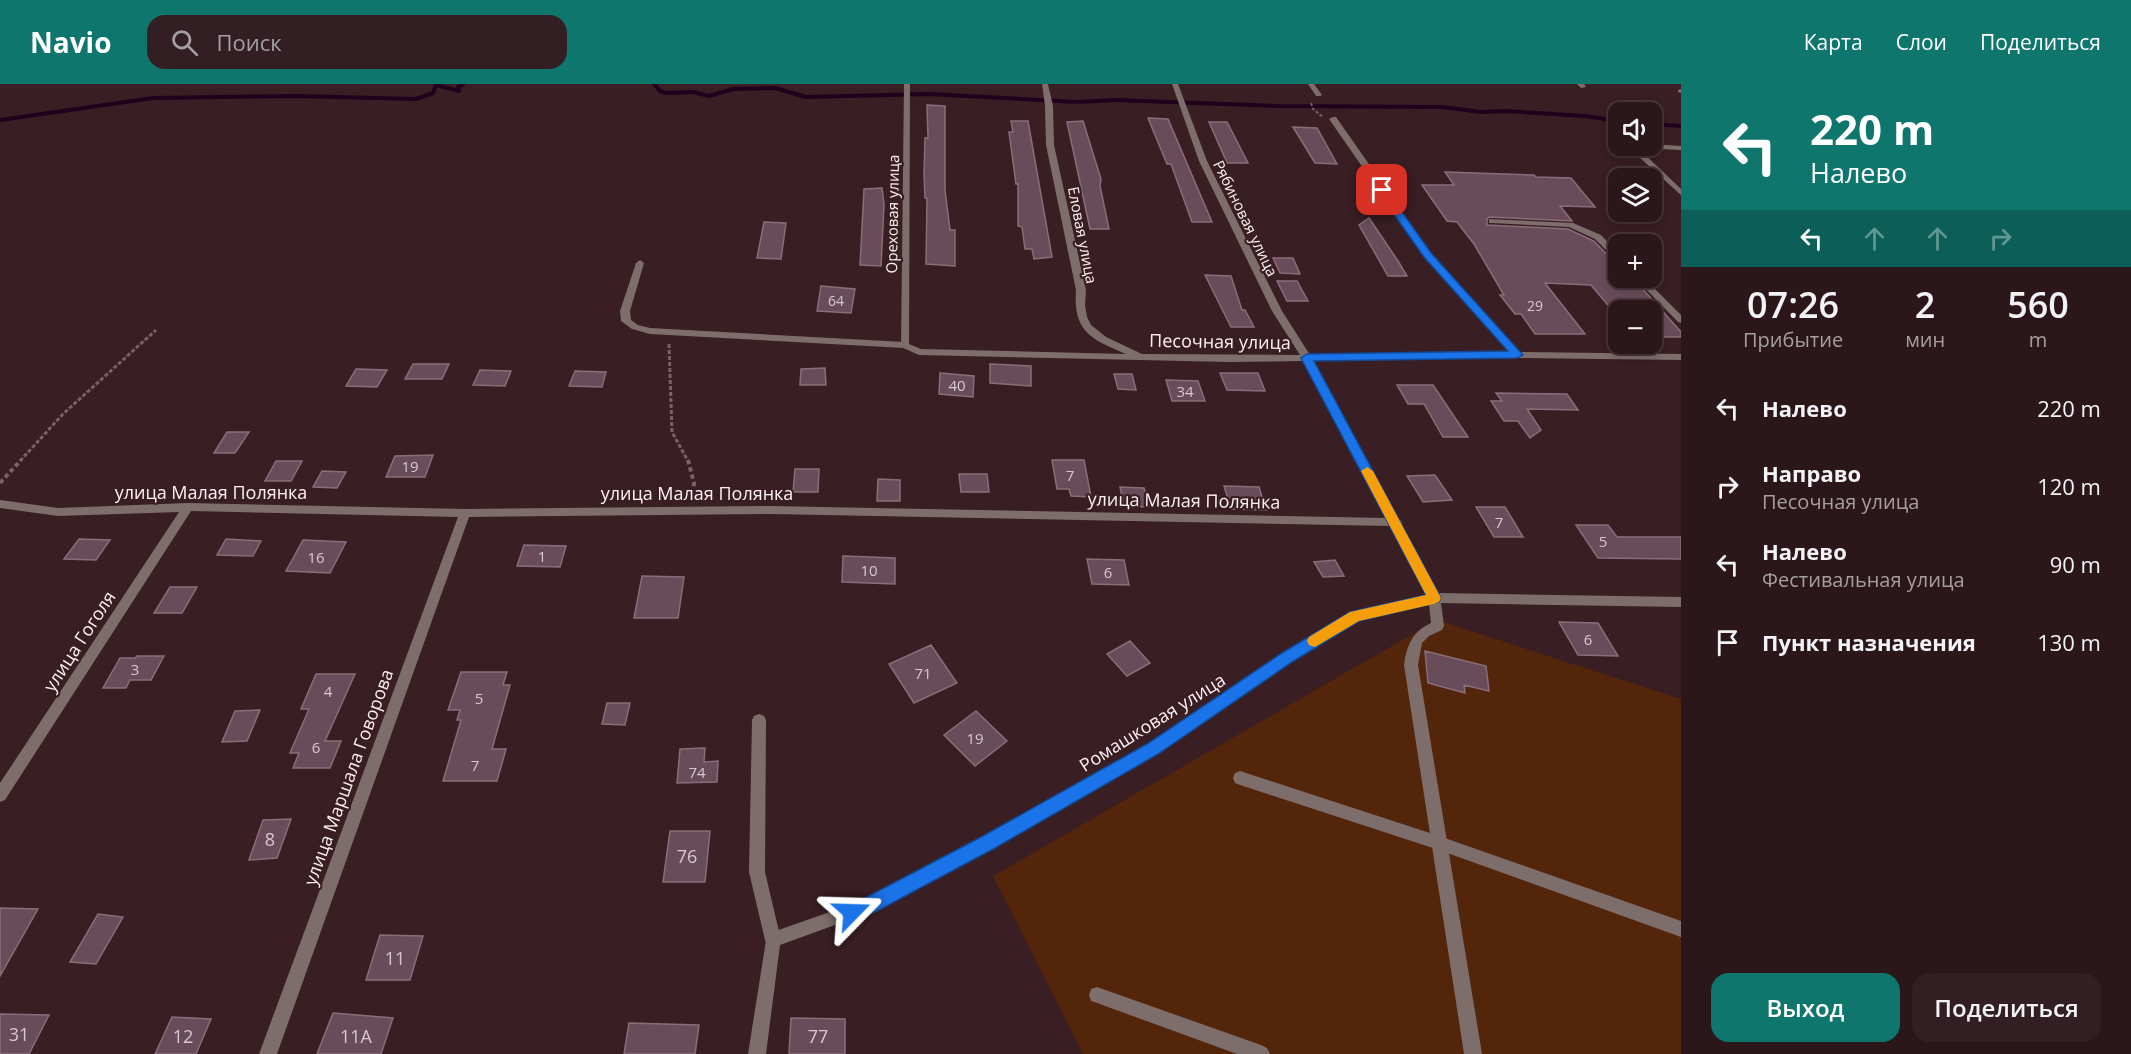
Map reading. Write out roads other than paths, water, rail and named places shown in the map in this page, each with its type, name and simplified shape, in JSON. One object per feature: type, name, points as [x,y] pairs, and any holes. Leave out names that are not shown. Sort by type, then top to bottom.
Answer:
[{"type":"street","name":"Еловая улица","points":[[1045,84],[1050,145],[1081,290],[1079,305],[1081,319],[1090,332],[1142,357]]},
{"type":"street","name":"Рябиновая улица","points":[[1175,84],[1213,182],[1277,311],[1307,358],[1328,402],[1396,522],[1434,598]]},
{"type":"street","points":[[1311,84],[1318,94]]},
{"type":"street","name":"Ореховая улица","points":[[904,345],[907,91]]},
{"type":"street","points":[[1333,119],[1428,255],[1517,355]]},
{"type":"street","points":[[1681,148],[1635,146],[1634,148],[1681,193]]},
{"type":"street","points":[[1492,221],[1570,225],[1598,237],[1608,247]]},
{"type":"street","name":"Песочная улица","points":[[640,263],[626,311],[626,321],[635,327],[650,331],[904,345],[919,352],[945,354],[1307,358],[1517,355],[1681,357]]},
{"type":"street","points":[[1649,288],[1681,320]]},
{"type":"street","name":"улица Малая Полянка","points":[[0,504],[57,513],[188,507],[465,513],[771,510],[1396,522]]},
{"type":"street","name":"улица Гоголя","points":[[0,795],[188,507]]},
{"type":"street","name":"улица Маршала Говорова","points":[[268,1054],[465,513]]},
{"type":"street","points":[[1434,598],[1438,626],[1421,634],[1413,645],[1411,665],[1473,1054]]},
{"type":"street","name":"Ромашковая улица","points":[[773,940],[871,905],[989,842],[1153,749],[1287,657],[1355,616],[1434,598],[1681,602]]},
{"type":"street","points":[[757,1054],[773,940],[757,872],[759,720]]},
{"type":"street","points":[[1240,778],[1439,843],[1681,929]]},
{"type":"street","points":[[1097,995],[1261,1054]]},
{"type":"waterway","points":[[0,120],[153,98],[297,96],[416,99],[433,93],[436,85],[459,91],[458,87],[463,84]]},
{"type":"waterway","points":[[654,84],[660,91],[666,93],[693,92],[709,96],[733,89],[775,88],[806,97],[929,94],[1077,102],[1116,100],[1277,106],[1442,107],[1481,112],[1506,111],[1608,119]]},
{"type":"waterway","points":[[1662,125],[1681,126]]}]
